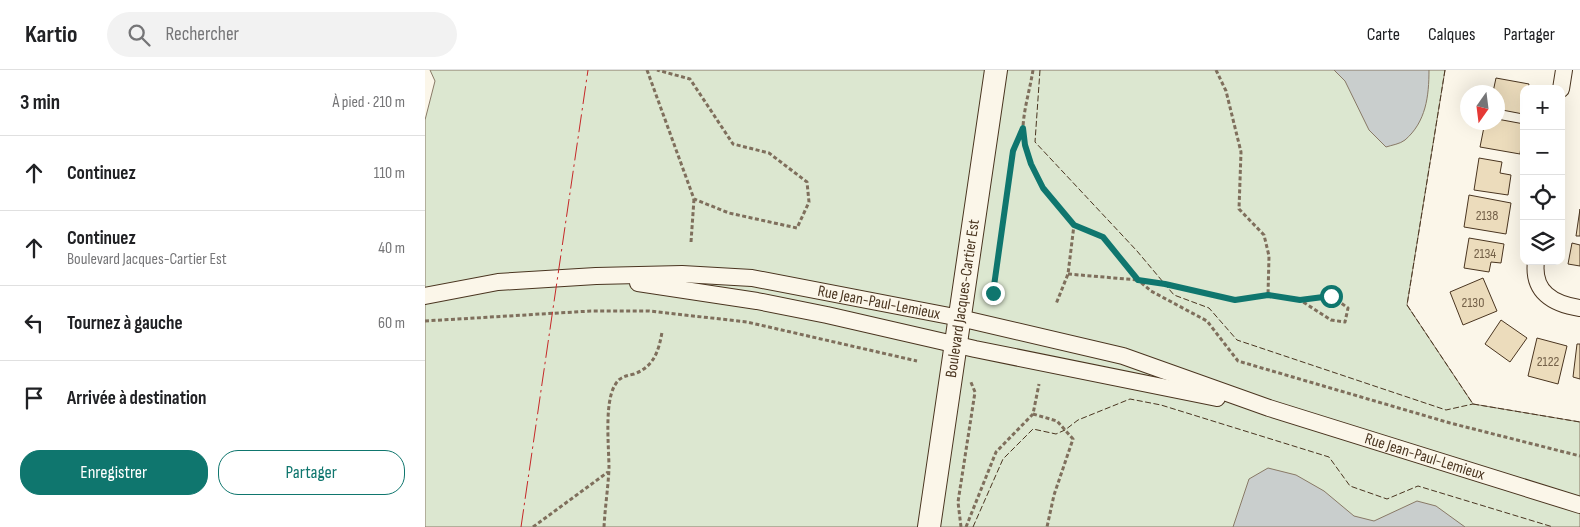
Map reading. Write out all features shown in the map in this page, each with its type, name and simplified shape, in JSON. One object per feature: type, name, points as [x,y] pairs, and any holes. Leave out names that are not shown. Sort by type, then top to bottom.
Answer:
[{"type":"main road","name":"Boulevard Jacques-Cartier Est","points":[[929,527],[996,70]]},
{"type":"street","points":[[1562,85],[1564,70]]},
{"type":"street","points":[[1535,265],[1534,273],[1544,294],[1563,306],[1580,308]]},
{"type":"street","name":"Rue Jean-Paul-Lemieux","points":[[425,296],[498,282],[597,276],[682,274],[752,278],[960,318],[1123,356],[1269,408],[1580,505]]},
{"type":"street","name":"Rue Jean-Paul-Lemieux","points":[[597,276],[757,301],[957,345],[1269,408]]},
{"type":"path","points":[[647,70],[695,199],[691,242]]},
{"type":"path","points":[[657,70],[690,79],[733,144],[769,153],[807,182],[809,202],[797,228],[729,213],[695,199]]},
{"type":"path","points":[[993,293],[1013,151],[1023,128],[1033,70]]},
{"type":"path","points":[[1216,70],[1226,91],[1241,152],[1239,209],[1264,235],[1269,256],[1268,295]]},
{"type":"path","points":[[1023,128],[1025,145],[1031,164],[1043,188],[1074,225],[1103,237],[1138,280],[1151,291],[1207,321],[1238,361],[1450,423],[1580,456]]},
{"type":"path","points":[[1056,304],[1068,274],[1074,225]]},
{"type":"path","points":[[1068,274],[1165,284],[1235,300],[1268,295],[1300,300],[1331,296],[1348,308],[1345,322],[1331,320],[1300,300]]},
{"type":"path","points":[[425,321],[591,311],[649,311],[747,322],[917,361]]},
{"type":"path","points":[[605,527],[609,471],[609,409],[611,392],[616,383],[624,376],[636,373],[650,364],[659,349],[662,332]]},
{"type":"path","points":[[961,527],[958,502],[975,392],[970,379]]},
{"type":"path","points":[[966,527],[996,452],[1033,414],[1039,384]]},
{"type":"path","points":[[1033,414],[1057,421],[1073,439],[1054,495],[1047,527]]},
{"type":"path","points":[[533,527],[609,471]]},
{"type":"green space","points":[[430,70],[1445,70],[1407,305],[1473,404],[1580,422],[1580,527],[425,527],[425,120],[435,81]]},
{"type":"shaded area","points":[[1334,70],[1429,70],[1427,99],[1418,125],[1403,141],[1386,147],[1369,130],[1345,81]]},
{"type":"shaded area","points":[[1268,468],[1296,475],[1324,491],[1354,516],[1374,521],[1417,501],[1436,506],[1465,527],[1233,527],[1249,479]]},
{"type":"building","points":[[1496,78],[1529,84],[1520,85],[1520,113],[1505,111],[1505,85],[1494,85]]},
{"type":"building","points":[[1505,120],[1520,123],[1520,154],[1480,147],[1483,130],[1505,130]]},
{"type":"building","points":[[1479,158],[1502,162],[1500,173],[1511,175],[1508,195],[1474,190]]},
{"type":"building","points":[[1469,195],[1511,203],[1506,234],[1464,227]]},
{"type":"building","points":[[1580,209],[1580,236],[1576,236]]},
{"type":"building","points":[[1469,238],[1504,244],[1501,263],[1491,262],[1489,272],[1464,268]]},
{"type":"building","points":[[1572,243],[1580,245],[1580,266],[1568,264]]},
{"type":"building","points":[[1483,278],[1497,311],[1463,325],[1450,292]]},
{"type":"building","points":[[1501,320],[1527,338],[1510,362],[1485,344]]},
{"type":"building","points":[[1537,338],[1567,346],[1558,384],[1528,376]]},
{"type":"building","points":[[1577,344],[1580,344],[1580,379],[1573,377]]},
{"type":"fence","points":[[1040,70],[1035,142],[1137,251],[1174,295],[1209,308],[1237,340],[1446,410],[1473,404]]},
{"type":"fence","points":[[1445,70],[1407,305],[1473,404],[1580,422]]},
{"type":"fence","points":[[973,527],[1003,459],[1033,429],[1056,434],[1078,420],[1130,399],[1161,405],[1329,457],[1350,486],[1387,499],[1418,486],[1553,527]]},
{"type":"power","points":[[521,527],[588,70]]},
{"type":"route","points":[[993,293],[1013,151],[1023,128],[1025,145],[1031,164],[1043,188],[1074,225],[1103,237],[1138,280],[1165,284],[1235,300],[1268,295],[1300,300],[1331,296]]}]
